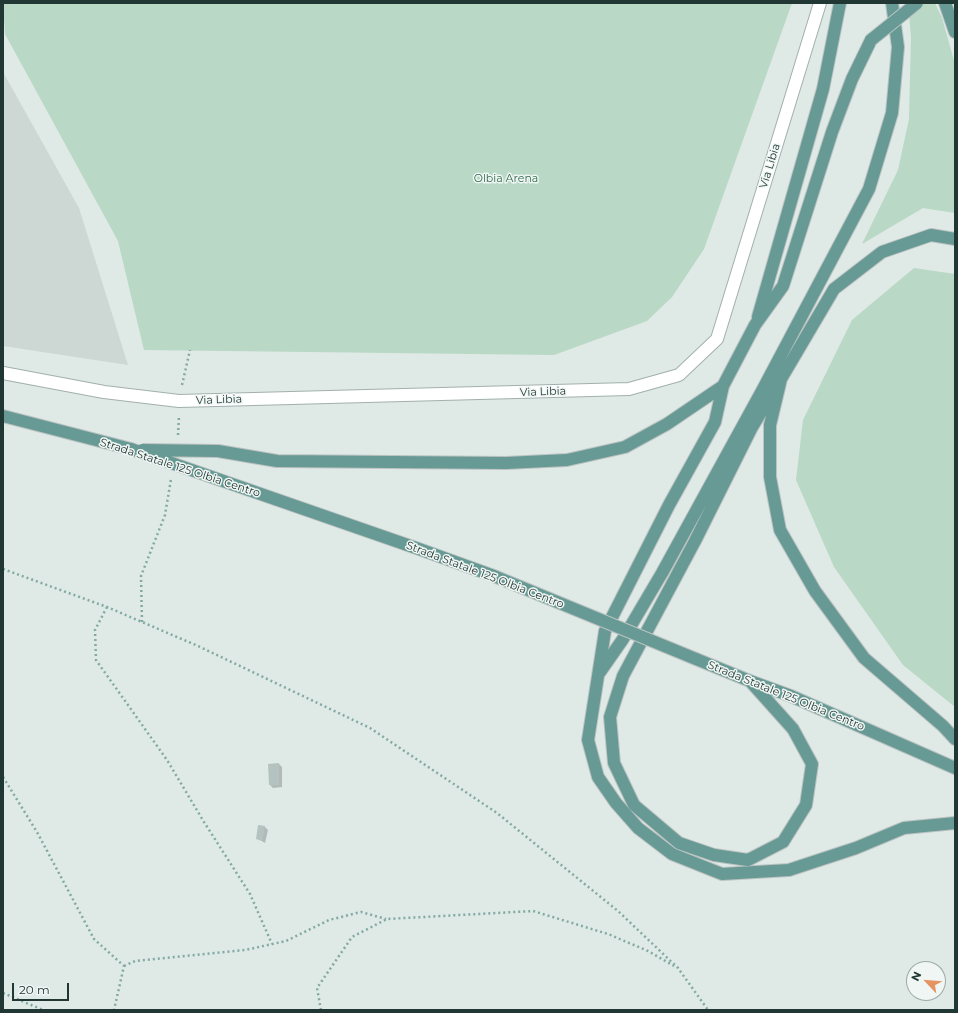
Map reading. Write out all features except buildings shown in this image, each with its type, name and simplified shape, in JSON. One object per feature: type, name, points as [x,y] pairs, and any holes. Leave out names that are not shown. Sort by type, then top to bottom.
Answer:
[{"type":"main road","points":[[755,325],[823,89],[840,3]]},
{"type":"main road","points":[[598,675],[623,639],[666,566],[763,389],[869,189],[892,113],[898,47],[892,3]]},
{"type":"main road","points":[[917,3],[871,40],[852,79],[832,132],[783,286],[755,325],[723,386],[715,422],[669,505],[605,631],[588,740],[598,777],[616,803],[638,828],[672,854],[722,874],[789,870],[856,848],[904,828],[955,823]]},
{"type":"main road","points":[[945,3],[955,32]]},
{"type":"main road","points":[[750,681],[793,729],[812,764],[806,804],[783,842],[748,860],[714,856],[680,843],[634,805],[614,763],[610,717],[623,676],[695,541],[751,429],[834,289],[882,252],[931,235],[955,239]]},
{"type":"main road","points":[[781,379],[770,425],[770,477],[780,530],[815,590],[864,658],[943,726],[955,739]]},
{"type":"main road","points":[[131,449],[218,451],[277,461],[506,463],[567,460],[625,446],[667,424],[723,386]]},
{"type":"main road","name":"Strada Statale 125 Olbia Centro","points":[[3,416],[131,449],[494,576],[750,681],[791,696],[955,768]]},
{"type":"street","name":"Via Libia","points":[[3,373],[104,392],[179,401],[629,389],[679,375],[717,339],[820,3]]},
{"type":"path","points":[[177,438],[179,401],[190,350]]},
{"type":"path","points":[[142,622],[141,576],[165,515],[171,476]]},
{"type":"path","points":[[3,569],[107,607],[142,622],[211,652],[370,728],[497,814],[618,911],[678,968],[708,1010]]},
{"type":"path","points":[[107,607],[95,630],[96,660],[167,760],[250,894],[272,944]]},
{"type":"path","points":[[3,777],[37,832],[94,939],[124,966]]},
{"type":"path","points":[[124,966],[135,961],[245,950],[272,944],[286,940],[329,920],[361,912],[387,919],[533,911],[608,934],[648,951],[678,968]]},
{"type":"path","points":[[321,1010],[317,988],[352,937],[387,919]]},
{"type":"path","points":[[114,1010],[124,966]]},
{"type":"path","points":[[3,993],[44,1010]]},
{"type":"shaded area","points":[[3,72],[79,208],[128,365],[3,346]]},
{"type":"green space","name":"Olbia Arena","points":[[3,3],[792,3],[704,249],[672,297],[647,321],[554,355],[144,350],[118,241],[5,34]]},
{"type":"green space","points":[[908,3],[935,3],[942,18],[955,64],[955,213],[923,208],[862,244],[898,170],[909,119],[911,37]]},
{"type":"green space","points":[[914,268],[955,274],[955,707],[903,665],[834,567],[796,480],[803,420],[852,320]]}]
